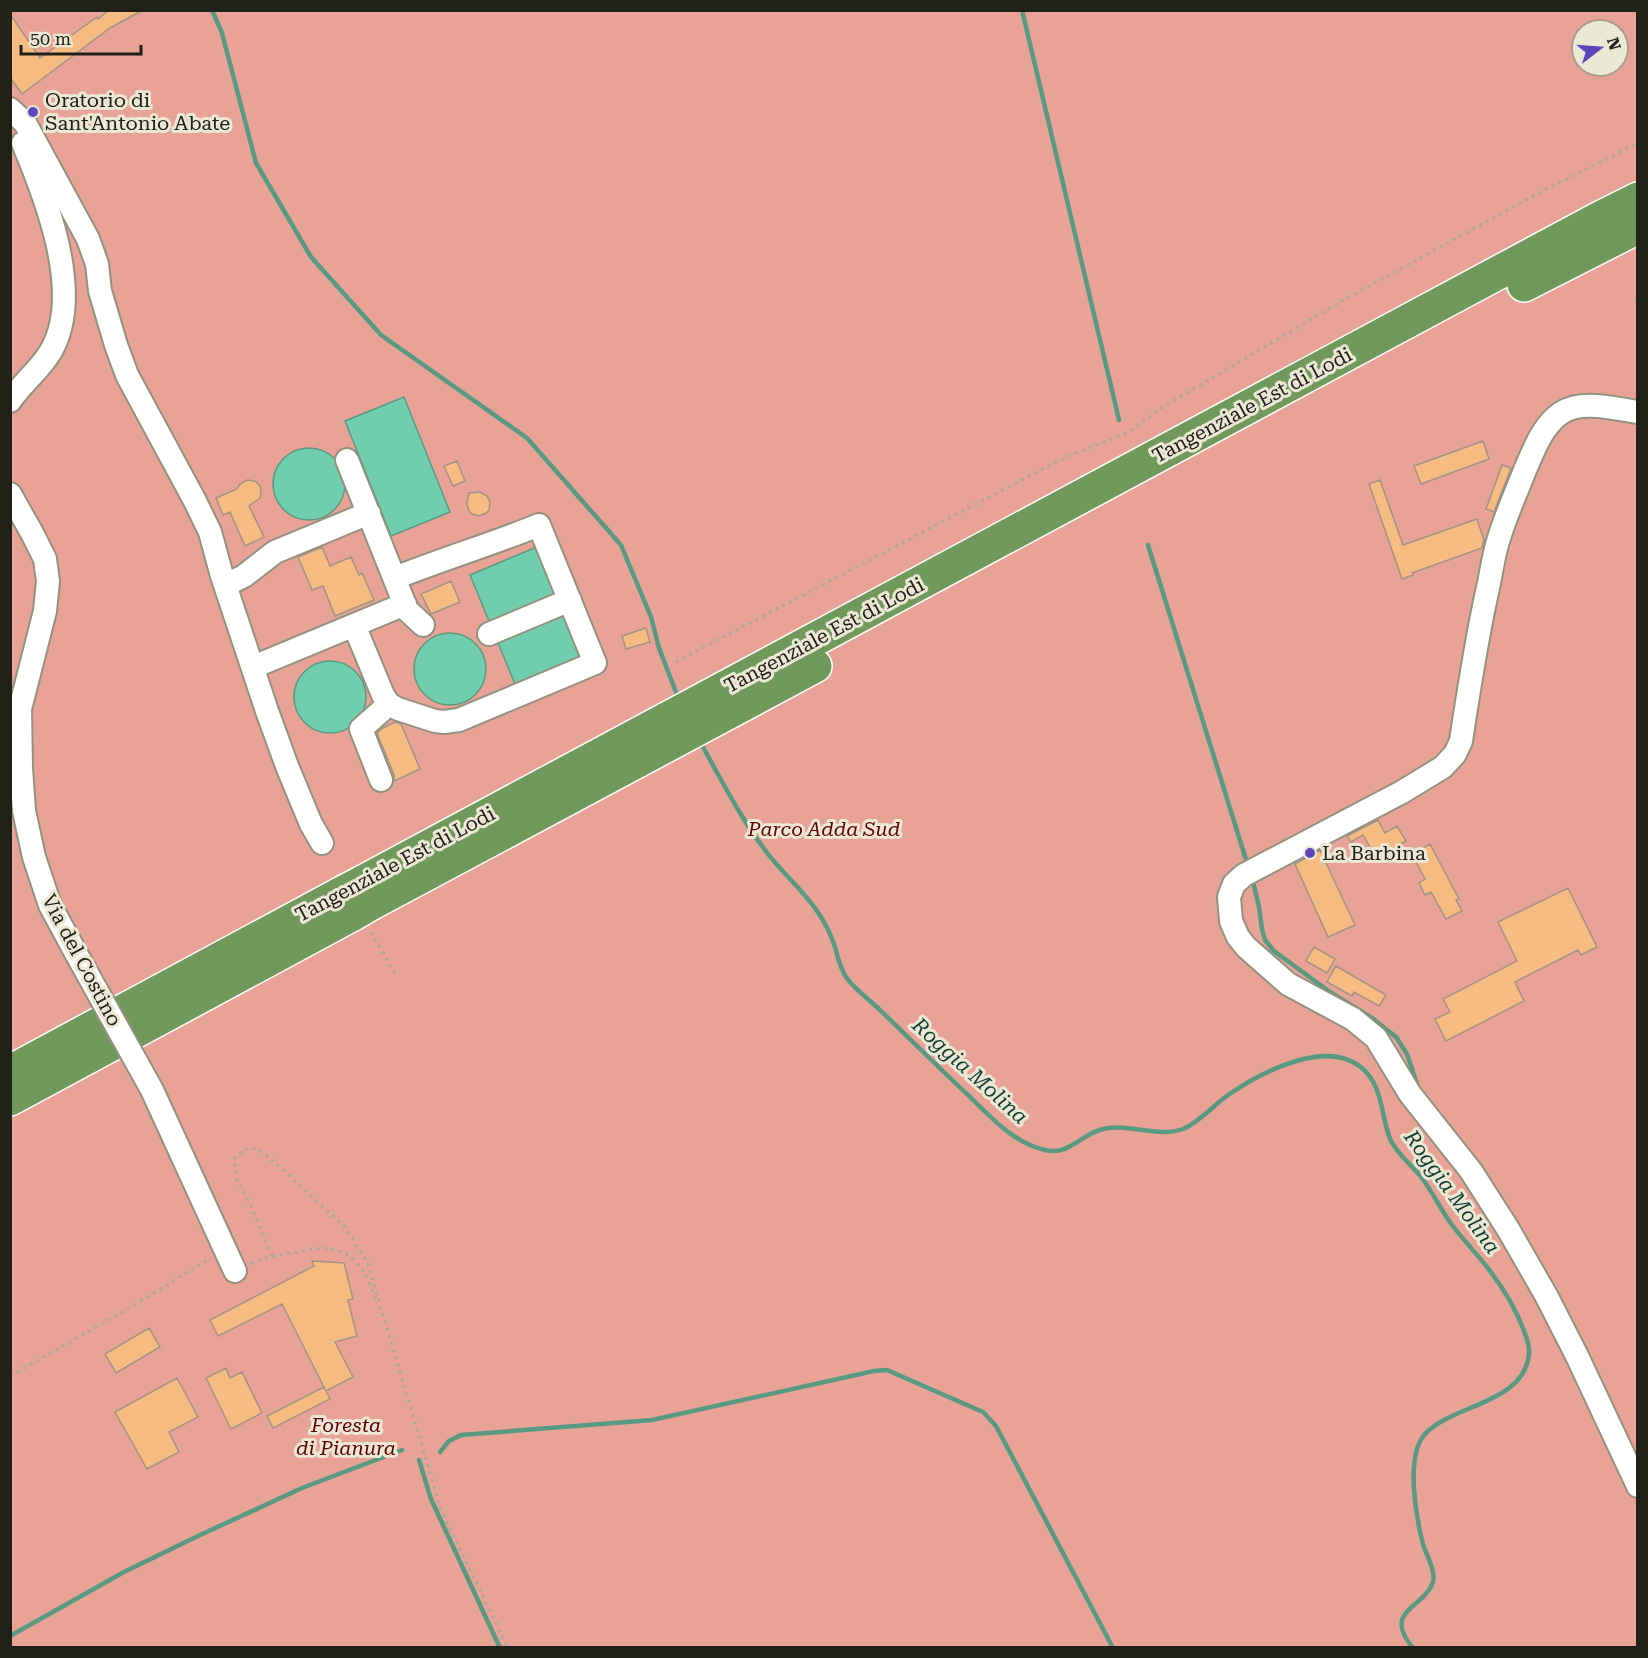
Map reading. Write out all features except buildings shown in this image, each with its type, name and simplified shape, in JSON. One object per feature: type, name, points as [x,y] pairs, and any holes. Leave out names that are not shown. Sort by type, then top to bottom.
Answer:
[{"type":"highway","name":"Tangenziale Est di Lodi","points":[[10,1072],[357,898],[690,719],[1638,199]]},
{"type":"highway","name":"Tangenziale Est di Lodi","points":[[690,719],[1638,227]]},
{"type":"highway","name":"Tangenziale Est di Lodi","points":[[10,1099],[357,898]]},
{"type":"street","points":[[10,109],[25,123],[88,238],[97,264],[100,291],[127,375],[210,532],[267,711],[311,824],[322,843]]},
{"type":"street","points":[[10,114],[33,167],[53,223],[61,263],[63,301],[60,332],[51,352],[10,401]]},
{"type":"street","points":[[1638,412],[1592,406],[1569,409],[1560,414],[1536,444],[1498,540],[1478,630],[1461,741],[1455,754],[1443,767],[1402,792],[1250,872],[1234,884],[1229,897],[1231,921],[1246,948],[1288,984],[1353,1019],[1376,1038],[1410,1094],[1471,1171],[1547,1297],[1638,1486]]},
{"type":"street","points":[[347,460],[407,609],[423,625]]},
{"type":"street","name":"Via del Costino","points":[[10,494],[45,560],[48,581],[45,611],[20,709],[24,811],[34,857],[50,905],[152,1090],[235,1271]]},
{"type":"street","points":[[226,585],[244,576],[275,552],[369,513]]},
{"type":"street","points":[[354,625],[383,695],[389,704],[398,710],[435,721],[459,720],[595,663],[539,525],[395,578]]},
{"type":"street","points":[[489,634],[570,600]]},
{"type":"street","points":[[253,667],[405,603]]},
{"type":"street","points":[[381,780],[361,729],[389,704]]},
{"type":"path","points":[[676,662],[1035,473],[1071,455],[1127,433],[1166,405],[1347,298],[1535,195],[1638,143]]},
{"type":"path","points":[[272,1256],[236,1178],[234,1159],[244,1149],[263,1152],[343,1225],[367,1261],[441,1510],[508,1647]]},
{"type":"path","points":[[10,1376],[121,1313],[226,1248]]},
{"type":"path","points":[[235,1271],[272,1256],[334,1248],[351,1257],[362,1270],[380,1303]]},
{"type":"green space","name":"Parco Adda Sud","points":[[11,11],[1637,11],[1637,1647],[11,1647]]},
{"type":"shaded area","points":[[404,397],[450,512],[391,536],[345,421]]},
{"type":"shaded area","points":[[309,448],[329,454],[339,464],[345,484],[339,504],[329,514],[309,520],[289,514],[279,504],[273,484],[279,464],[289,454]]},
{"type":"shaded area","points":[[539,546],[560,598],[491,626],[470,575]]},
{"type":"shaded area","points":[[565,609],[587,661],[517,689],[496,638]]},
{"type":"shaded area","points":[[450,633],[470,639],[480,649],[486,669],[480,689],[470,699],[450,705],[430,699],[420,689],[414,669],[420,649],[430,639]]},
{"type":"shaded area","points":[[330,661],[344,664],[356,671],[363,683],[366,697],[363,711],[356,723],[344,730],[330,733],[316,730],[304,723],[297,711],[294,697],[297,683],[304,671],[316,664]]},
{"type":"waterway","points":[[212,10],[222,33],[256,163],[311,257],[381,335],[527,438],[621,545],[651,617],[659,648],[679,700]]},
{"type":"waterway","points":[[1022,10],[1119,420]]},
{"type":"waterway","points":[[1148,545],[1248,866]]},
{"type":"waterway","name":"Roggia Molina","points":[[699,740],[747,824],[771,858],[820,915],[832,938],[842,970],[850,982],[993,1120],[1012,1135],[1033,1146],[1045,1150],[1061,1150],[1103,1129],[1123,1128],[1164,1132],[1183,1129],[1242,1086],[1259,1076],[1297,1061],[1317,1057],[1335,1057],[1352,1062],[1367,1073],[1377,1089],[1391,1141],[1422,1178],[1452,1225],[1501,1286],[1512,1304],[1529,1348],[1524,1371],[1515,1383],[1486,1402],[1437,1424],[1425,1434],[1419,1444],[1414,1471],[1415,1503],[1423,1544],[1434,1577],[1429,1591],[1403,1617],[1404,1635],[1413,1648]]},
{"type":"waterway","points":[[1252,877],[1265,940],[1274,951],[1396,1037],[1407,1054],[1418,1087]]},
{"type":"waterway","points":[[440,1452],[449,1441],[461,1435],[652,1420],[887,1370],[983,1412],[996,1426],[1113,1648]]},
{"type":"waterway","points":[[10,1636],[124,1572],[198,1536],[302,1488],[402,1450]]},
{"type":"waterway","points":[[419,1460],[431,1499],[500,1648]]},
{"type":"place","name":"Oratorio di Sant'Antonio Abate","points":[[33,112]]},
{"type":"place","name":"La Barbina","points":[[1310,853]]},
{"type":"park label","name":"Foresta di Pianura","points":[[346,1436]]}]
